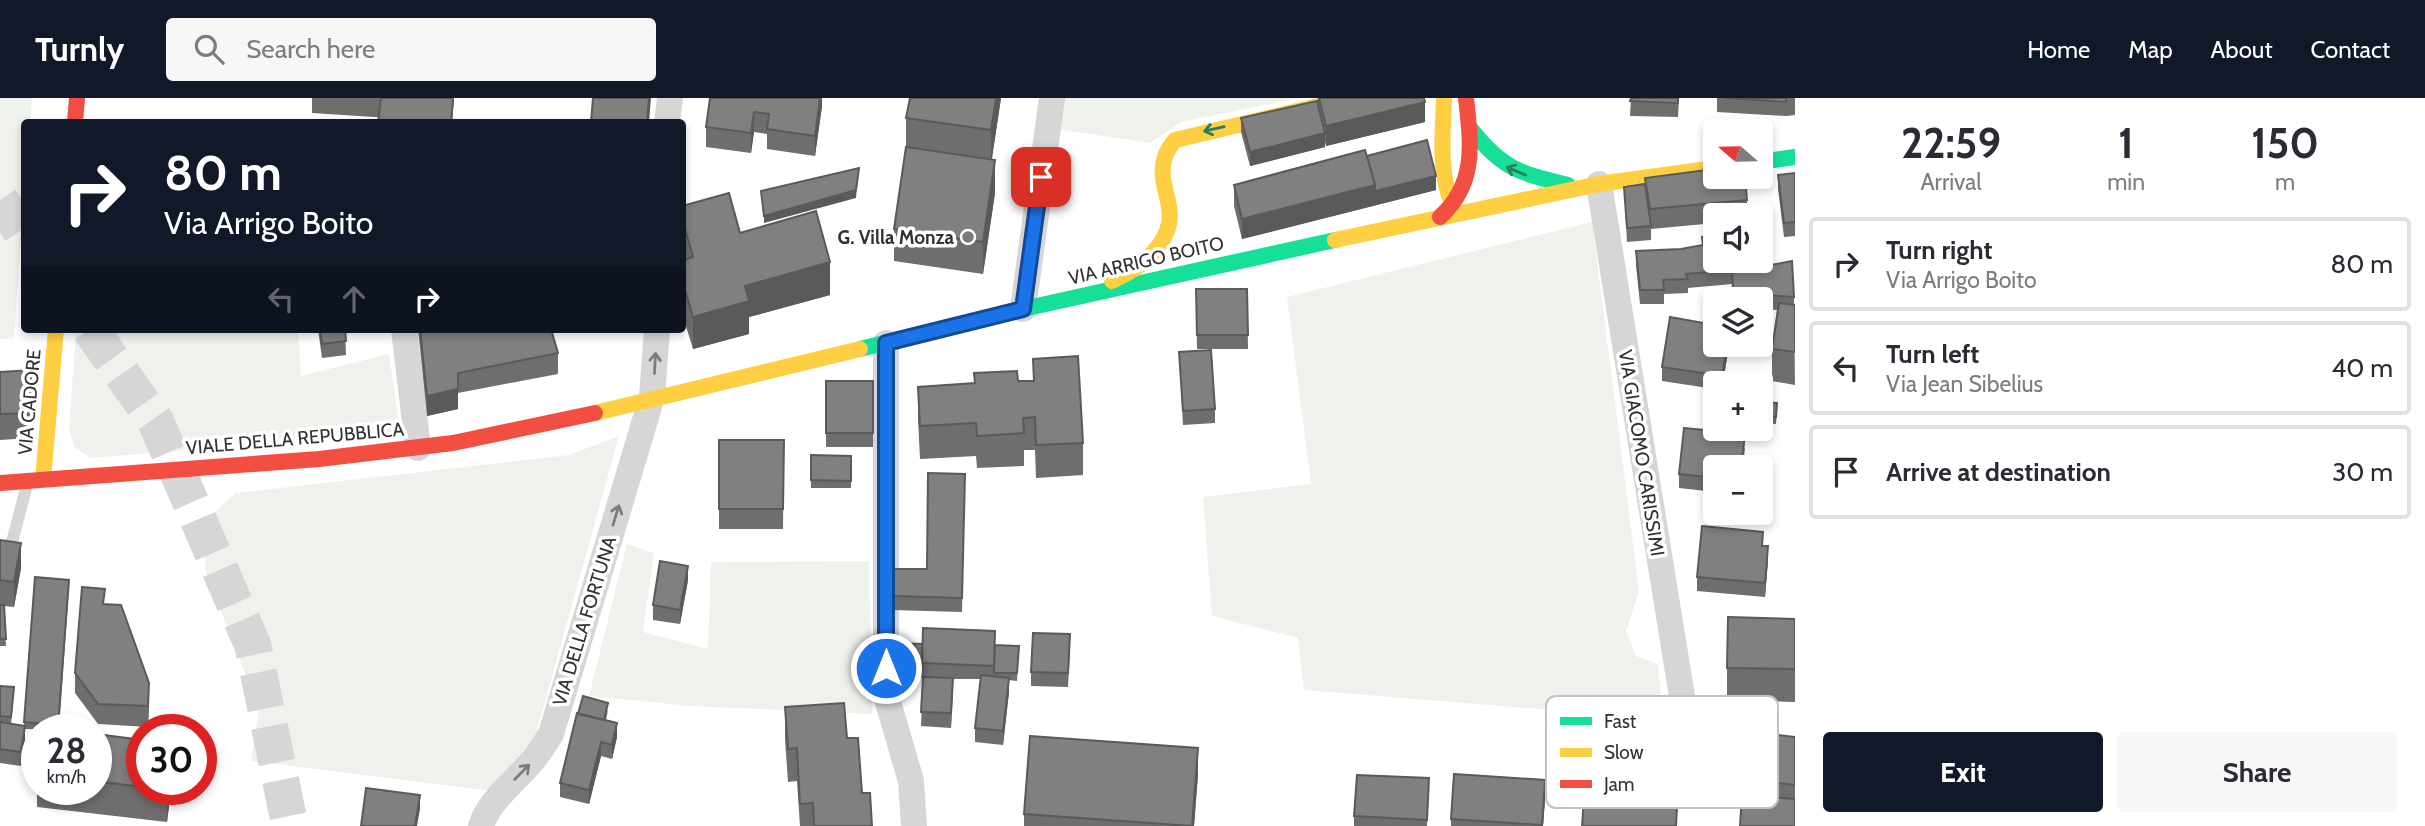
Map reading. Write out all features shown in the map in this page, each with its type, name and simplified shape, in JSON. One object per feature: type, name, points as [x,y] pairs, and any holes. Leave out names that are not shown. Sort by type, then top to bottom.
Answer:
[{"type":"street","points":[[75,119],[77,98]]},
{"type":"street","points":[[667,119],[670,98]]},
{"type":"street","points":[[1023,309],[1052,98]]},
{"type":"street","points":[[1082,296],[1146,261],[1163,242],[1171,224],[1172,213],[1163,163],[1169,146],[1175,140],[1352,98]]},
{"type":"street","points":[[1440,217],[1446,186],[1444,98]]},
{"type":"street","points":[[1460,209],[1469,167],[1466,98]]},
{"type":"street","points":[[1469,128],[1491,155],[1518,173],[1589,186]]},
{"type":"street","points":[[1773,160],[1795,157]]},
{"type":"street","points":[[1440,217],[1460,209],[1589,186],[1703,170]]},
{"type":"street","points":[[1446,186],[1460,209]]},
{"type":"street","name":"VIA GIACOMO CARISSIMI","points":[[1589,186],[1681,696]]},
{"type":"street","name":"VIA ARRIGO BOITO","points":[[591,413],[1023,309],[1440,217]]},
{"type":"street","name":"VIA CADORE","points":[[35,480],[55,333]]},
{"type":"street","points":[[404,333],[418,448]]},
{"type":"street","name":"VIA DELLA FORTUNA","points":[[481,826],[484,817],[532,761],[551,734],[652,397],[657,333]]},
{"type":"street","points":[[886,343],[886,695],[911,781],[914,826]]},
{"type":"street","name":"VIALE DELLA REPUBBLICA","points":[[0,483],[308,460],[418,448],[488,436],[591,413]]},
{"type":"lane","points":[[0,549],[12,542],[35,480]]},
{"type":"shaded area","points":[[0,98],[32,98],[30,119],[21,119],[21,237],[14,338],[0,339]]},
{"type":"shaded area","points":[[1062,98],[1299,98],[1181,122],[1150,143],[1058,129]]},
{"type":"shaded area","points":[[1592,222],[1639,591],[1626,631],[1636,656],[1658,664],[1661,696],[1546,696],[1546,710],[1304,690],[1298,638],[1212,616],[1203,497],[1311,484],[1287,297]]},
{"type":"shaded area","points":[[76,333],[298,333],[301,376],[389,354],[400,433],[91,458],[75,448],[69,430]]},
{"type":"shaded area","points":[[619,436],[536,734],[491,791],[251,761],[259,710],[205,569],[208,518],[236,493],[569,455]]},
{"type":"shaded area","points":[[627,544],[654,553],[643,632],[708,649],[711,562],[869,561],[872,714],[690,706],[589,696]]},
{"type":"building","points":[[381,98],[453,98],[451,119],[378,119]]},
{"type":"building","points":[[593,98],[649,98],[647,119],[591,119]]},
{"type":"building","points":[[710,98],[820,98],[815,136],[767,129],[769,114],[754,112],[751,133],[706,127]]},
{"type":"building","points":[[910,98],[996,98],[991,130],[906,118]]},
{"type":"building","points":[[1319,98],[1424,98],[1425,102],[1326,126]]},
{"type":"building","points":[[1631,98],[1678,98],[1678,103],[1630,101]]},
{"type":"building","points":[[1726,98],[1786,98],[1786,102]]},
{"type":"building","points":[[1317,101],[1325,133],[1250,152],[1241,118]]},
{"type":"building","points":[[1427,140],[1436,176],[1375,191],[1367,156]]},
{"type":"building","points":[[906,147],[995,160],[983,242],[894,229]]},
{"type":"building","points":[[1365,150],[1375,185],[1242,219],[1234,185]]},
{"type":"building","points":[[859,168],[856,190],[764,216],[761,191]]},
{"type":"building","points":[[1703,171],[1703,189],[1746,189],[1747,200],[1650,209],[1645,178]]},
{"type":"building","points":[[1795,173],[1795,222],[1784,223],[1778,175]]},
{"type":"building","points":[[1645,184],[1651,226],[1627,228],[1624,187]]},
{"type":"building","points":[[729,193],[740,233],[816,211],[830,262],[745,286],[749,301],[693,317],[686,293],[686,260],[693,257],[686,232],[686,205]]},
{"type":"building","points":[[1703,245],[1703,273],[1686,274],[1688,279],[1663,280],[1664,290],[1640,290],[1636,251]]},
{"type":"building","points":[[1792,261],[1794,297],[1773,296],[1773,287],[1733,287],[1732,273],[1773,273],[1773,265]]},
{"type":"building","points":[[1196,289],[1247,289],[1248,335],[1197,335]]},
{"type":"building","points":[[1779,303],[1795,305],[1795,352],[1773,349]]},
{"type":"building","points":[[1670,317],[1703,323],[1703,357],[1725,357],[1723,371],[1703,371],[1703,373],[1662,367]]},
{"type":"building","points":[[321,333],[345,333],[346,341],[322,344]]},
{"type":"building","points":[[420,333],[552,333],[558,353],[458,373],[458,389],[427,396]]},
{"type":"building","points":[[1211,350],[1215,409],[1183,411],[1179,352]]},
{"type":"building","points":[[1078,356],[1083,443],[1036,445],[1035,417],[1023,418],[1024,433],[977,436],[976,423],[920,426],[918,387],[975,383],[974,373],[1017,371],[1018,381],[1034,381],[1033,359]]},
{"type":"building","points":[[31,370],[30,413],[0,414],[0,372]]},
{"type":"building","points":[[826,381],[873,381],[873,433],[826,433]]},
{"type":"building","points":[[1773,403],[1777,403],[1776,417],[1773,417]]},
{"type":"building","points":[[1684,428],[1703,430],[1703,441],[1744,441],[1742,455],[1703,455],[1703,477],[1679,474]]},
{"type":"building","points":[[719,440],[784,440],[783,509],[719,509]]},
{"type":"building","points":[[811,455],[851,456],[851,481],[811,480]]},
{"type":"building","points":[[928,473],[965,474],[962,598],[892,596],[892,569],[927,569]]},
{"type":"building","points":[[1702,526],[1763,532],[1762,546],[1768,546],[1765,583],[1697,577]]},
{"type":"building","points":[[0,540],[21,543],[14,582],[0,580]]},
{"type":"building","points":[[660,561],[688,566],[680,610],[653,605]]},
{"type":"building","points":[[35,577],[69,580],[59,714],[25,714]]},
{"type":"building","points":[[82,587],[105,589],[103,604],[121,605],[149,683],[148,706],[98,704],[75,673]]},
{"type":"building","points":[[0,605],[4,605],[6,639],[0,639]]},
{"type":"building","points":[[1728,617],[1795,619],[1795,669],[1727,668]]},
{"type":"building","points":[[923,628],[995,631],[994,666],[922,663]]},
{"type":"building","points":[[1033,633],[1070,634],[1068,673],[1031,672]]},
{"type":"building","points":[[895,643],[922,644],[922,670],[894,669]]},
{"type":"building","points":[[995,645],[1019,646],[1017,673],[994,673]]},
{"type":"building","points":[[981,675],[1009,678],[1003,731],[975,728]]},
{"type":"building","points":[[923,677],[953,678],[951,713],[921,712]]},
{"type":"building","points":[[0,686],[14,687],[11,717],[0,716]]},
{"type":"building","points":[[583,696],[608,703],[604,720],[578,714]]},
{"type":"building","points":[[844,703],[847,738],[858,738],[862,793],[870,793],[872,826],[814,826],[813,803],[800,804],[797,748],[788,749],[785,707]]},
{"type":"building","points":[[577,713],[617,723],[612,745],[601,742],[589,790],[560,783]]},
{"type":"building","points":[[0,722],[21,725],[21,752],[0,749]]},
{"type":"building","points":[[1778,735],[1795,737],[1795,785],[1778,783]]},
{"type":"building","points":[[112,736],[126,738],[126,785],[112,783]]},
{"type":"building","points":[[1030,736],[1198,748],[1192,826],[1024,814]]},
{"type":"building","points":[[1454,774],[1545,780],[1542,825],[1451,819]]},
{"type":"building","points":[[1357,775],[1429,778],[1427,820],[1354,816]]},
{"type":"building","points":[[366,788],[420,795],[415,826],[361,826]]},
{"type":"building","points":[[1778,798],[1795,799],[1795,826],[1740,826],[1741,808],[1778,808]]},
{"type":"building","points":[[1583,808],[1677,808],[1676,826],[1582,826]]},
{"type":"tunnel","points":[[0,200],[21,231]]},
{"type":"tunnel","points":[[93,333],[156,422],[253,646],[290,826]]},
{"type":"traffic: fast","points":[[1470,128],[1502,161],[1524,173],[1568,185]]},
{"type":"traffic: fast","points":[[1773,160],[1795,157]]},
{"type":"traffic: fast","points":[[860,349],[1023,309],[1335,240]]},
{"type":"traffic: slow","points":[[1112,281],[1145,261],[1162,241],[1168,228],[1170,215],[1163,167],[1167,152],[1175,140],[1352,98]]},
{"type":"traffic: slow","points":[[1444,98],[1443,165],[1452,204]]},
{"type":"traffic: slow","points":[[1335,240],[1599,184],[1703,170]]},
{"type":"traffic: slow","points":[[43,479],[56,333]]},
{"type":"traffic: slow","points":[[595,413],[860,349]]},
{"type":"traffic: jam","points":[[75,119],[77,98]]},
{"type":"traffic: jam","points":[[1440,217],[1452,204],[1466,177],[1470,147],[1466,98]]},
{"type":"traffic: jam","points":[[0,483],[319,459],[453,443],[595,413]]},
{"type":"place","name":"G. Villa Monza","points":[[968,237]]},
{"type":"route","points":[[886,668],[886,343],[1023,309],[1041,177]]}]
